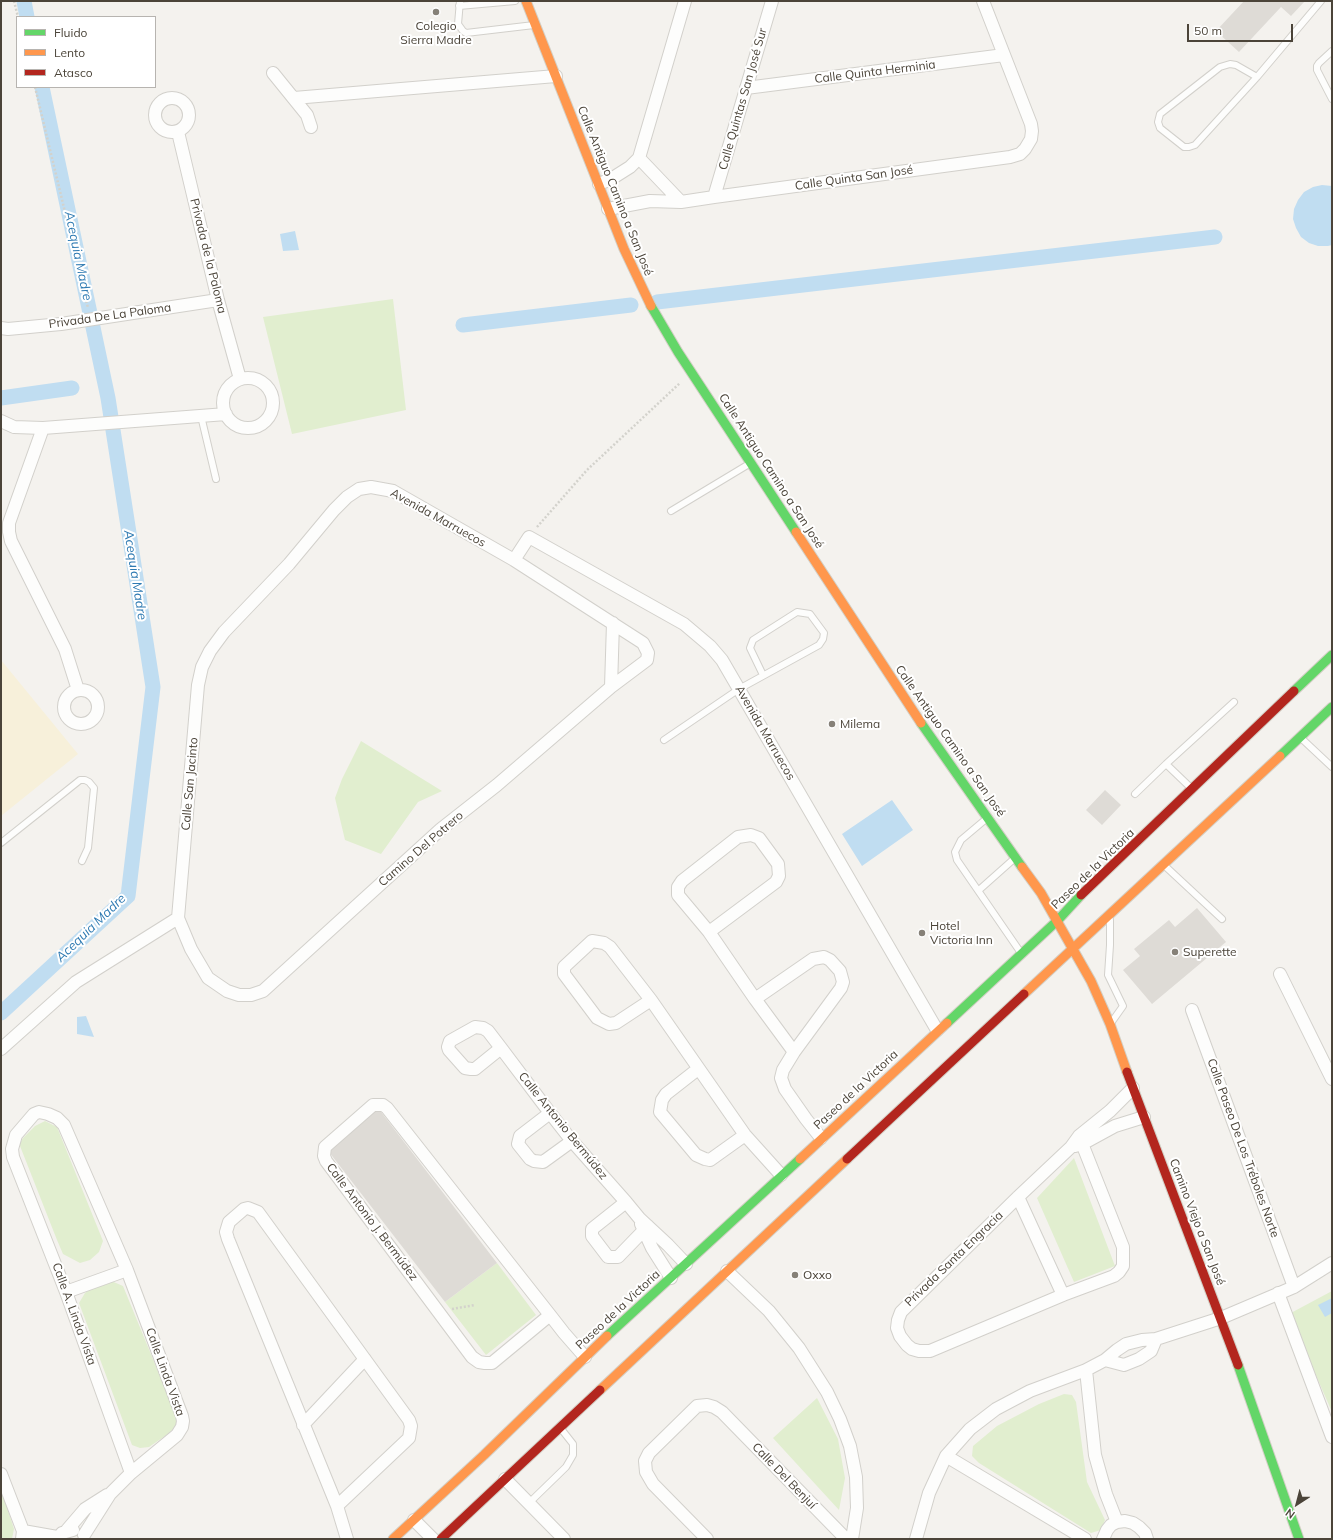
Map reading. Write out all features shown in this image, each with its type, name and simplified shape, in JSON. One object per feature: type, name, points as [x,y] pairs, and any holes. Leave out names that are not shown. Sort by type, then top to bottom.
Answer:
[{"type":"main road","name":"Calle Antiguo Camino a San José","points":[[523,1],[536,25],[624,249],[645,295],[678,352],[930,737],[1016,857],[1058,920]]},
{"type":"main road","name":"Paseo de la Victoria","points":[[393,1539],[585,1357],[937,1030],[1022,954],[1058,920],[1081,895],[1332,655]]},
{"type":"main road","points":[[441,1539],[1332,707]]},
{"type":"main road","name":"Camino Viejo a San José","points":[[1058,920],[1092,981],[1110,1024],[1221,1318],[1299,1539]]},
{"type":"street","points":[[599,184],[611,179],[630,167],[639,158],[685,1]]},
{"type":"street","name":"Calle Quintas San José Sur","points":[[714,197],[772,1]]},
{"type":"street","points":[[983,1],[1004,55]]},
{"type":"street","name":"Calle Quinta Herminia","points":[[746,88],[1004,55]]},
{"type":"street","name":"Calle Quinta San José","points":[[608,209],[650,201],[681,202],[1010,157],[1020,154],[1031,139],[1031,124],[1004,55]]},
{"type":"street","points":[[273,73],[307,115],[311,127]]},
{"type":"street","points":[[294,98],[556,76]]},
{"type":"street","name":"Privada de la Paloma","points":[[178,132],[218,300],[240,379]]},
{"type":"street","points":[[639,158],[681,202]]},
{"type":"street","name":"Privada De La Paloma","points":[[1,328],[8,330],[61,324],[218,300]]},
{"type":"street","points":[[240,379],[256,379],[263,382],[272,396],[273,404],[271,412],[261,424],[254,427],[238,425],[226,414],[223,406],[225,394],[232,383],[240,379]]},
{"type":"street","points":[[1,421],[14,428],[43,428],[226,414]]},
{"type":"street","points":[[43,428],[9,523],[10,541],[65,649],[78,690]]},
{"type":"street","name":"Avenida Marruecos","points":[[359,489],[370,487],[393,491],[514,560],[643,642],[648,653],[647,660]]},
{"type":"street","name":"Calle San Jacinto","points":[[178,918],[198,685],[202,667],[210,651],[224,632],[290,564],[334,510],[347,497],[359,489]]},
{"type":"street","points":[[514,560],[530,537]]},
{"type":"street","name":"Avenida Marruecos","points":[[530,537],[684,624],[710,646],[722,660],[937,1030]]},
{"type":"street","points":[[611,687],[613,623]]},
{"type":"street","name":"Camino Del Potrero","points":[[178,918],[191,950],[208,978],[226,991],[239,995],[251,995],[263,991],[441,829],[497,785],[611,687],[647,660]]},
{"type":"street","points":[[709,932],[776,882],[778,876],[778,864],[759,838],[751,835],[738,837],[679,884],[677,890],[678,895],[709,932],[754,999],[794,1052]]},
{"type":"street","points":[[1,1049],[76,982],[178,918]]},
{"type":"street","points":[[651,1000],[616,1023],[609,1024],[598,1018],[564,974],[564,967],[592,941],[604,943],[610,947],[651,1000],[745,1135],[781,1175]]},
{"type":"street","points":[[754,999],[813,959],[824,958],[830,960],[840,971],[843,982],[840,988],[794,1052],[783,1070],[781,1078],[785,1089],[821,1138]]},
{"type":"street","points":[[1280,974],[1332,1079]]},
{"type":"street","name":"Calle Paseo De Los Tréboles Norte","points":[[1192,1010],[1294,1286]]},
{"type":"street","name":"Calle Antonio Bermúdez","points":[[501,1048],[474,1069],[465,1068],[448,1050],[450,1041],[475,1027],[488,1030],[572,1141],[626,1202],[644,1226],[671,1278]]},
{"type":"street","points":[[698,1069],[666,1094],[662,1100],[660,1112],[696,1155],[705,1159],[710,1160],[745,1135]]},
{"type":"street","name":"Privada Santa Engracia","points":[[1077,1143],[1124,1247],[1123,1266],[1114,1276],[1063,1295],[930,1351],[919,1351],[906,1345],[897,1328],[901,1312],[1018,1197],[1110,1112],[1133,1088]]},
{"type":"street","name":"Calle Antonio J. Bermúdez","points":[[550,1315],[492,1363],[486,1364],[479,1362],[472,1357],[324,1156],[324,1148],[373,1105],[383,1105],[387,1108],[550,1315],[585,1357]]},
{"type":"street","name":"Calle Linda Vista","points":[[13,1157],[13,1141],[16,1135],[34,1114],[39,1112],[48,1114],[57,1118],[64,1125],[127,1270],[183,1421],[182,1427],[176,1435],[131,1473],[110,1494],[85,1509],[60,1536]]},
{"type":"street","points":[[550,1113],[520,1136],[518,1144],[534,1162],[543,1162],[572,1141]]},
{"type":"street","name":"Privada Santa Engracia","points":[[1077,1143],[1115,1126],[1144,1117]]},
{"type":"street","name":"Calle A. Linda Vista","points":[[13,1157],[66,1292],[131,1473]]},
{"type":"street","points":[[1018,1197],[1063,1295]]},
{"type":"street","points":[[626,1202],[594,1226],[592,1229],[592,1236],[608,1257],[615,1258],[618,1257],[644,1226]]},
{"type":"street","points":[[337,1506],[409,1438],[411,1432],[409,1420],[258,1212],[248,1208],[244,1209],[229,1222],[226,1232],[228,1239],[337,1506],[347,1539]]},
{"type":"street","name":"Calle Antonio Bermúdez","points":[[644,1226],[686,1264]]},
{"type":"street","points":[[916,1539],[929,1493],[946,1456],[970,1429],[996,1408],[1030,1391],[1086,1370],[1105,1360],[1126,1344],[1142,1340],[1156,1339],[1221,1318],[1294,1286],[1332,1263]]},
{"type":"street","points":[[66,1292],[127,1270]]},
{"type":"street","points":[[727,1271],[769,1311],[800,1348],[834,1406],[850,1446],[856,1477],[857,1508],[852,1539]]},
{"type":"street","points":[[1278,1293],[1332,1437]]},
{"type":"street","points":[[1105,1360],[1124,1365],[1139,1359],[1151,1351],[1156,1339]]},
{"type":"street","points":[[303,1424],[365,1359]]},
{"type":"street","points":[[1086,1370],[1094,1454],[1106,1494],[1117,1522]]},
{"type":"street","name":"Calle Del Benjuí","points":[[707,1539],[653,1484],[646,1472],[646,1461],[649,1453],[697,1406],[707,1405],[722,1412],[846,1539]]},
{"type":"street","points":[[946,1456],[1085,1539]]},
{"type":"street","points":[[1,1474],[23,1535],[60,1536],[73,1530],[85,1537]]},
{"type":"street","points":[[505,1479],[564,1539]]},
{"type":"street","name":"Calle Linda Vista","points":[[85,1537],[110,1494]]},
{"type":"street","points":[[414,1520],[433,1539]]},
{"type":"street","points":[[1102,1539],[1106,1530],[1117,1522],[1125,1521],[1140,1527],[1147,1539]]},
{"type":"lane","points":[[523,1],[459,3],[458,24],[466,33],[536,25]]},
{"type":"lane","points":[[1258,77],[1236,65],[1230,64],[1220,67],[1160,114],[1158,122],[1160,128],[1180,145],[1190,147],[1195,145],[1258,77],[1321,1]]},
{"type":"lane","points":[[1332,52],[1318,63],[1317,70],[1332,99]]},
{"type":"lane","points":[[201,416],[216,479]]},
{"type":"lane","points":[[671,511],[750,463]]},
{"type":"lane","points":[[664,740],[739,689],[819,645],[824,634],[810,614],[797,612],[753,640],[750,648],[763,675]]},
{"type":"lane","points":[[1135,794],[1234,702]]},
{"type":"lane","points":[[1300,737],[1332,767]]},
{"type":"lane","points":[[1166,764],[1192,789]]},
{"type":"lane","points":[[1,843],[80,780],[85,780],[94,788],[88,848],[82,861]]},
{"type":"lane","points":[[987,817],[960,840],[955,852],[957,860],[1022,954]]},
{"type":"lane","points":[[979,890],[1016,857]]},
{"type":"lane","points":[[1164,865],[1222,919]]},
{"type":"lane","points":[[1110,914],[1108,975],[1123,1006],[1110,1024]]},
{"type":"lane","points":[[529,1503],[566,1467],[573,1454],[573,1444],[560,1427]]},
{"type":"path","points":[[14,1],[18,16]]},
{"type":"path","points":[[35,88],[91,320]]},
{"type":"path","points":[[530,537],[546,516],[588,470],[691,372]]},
{"type":"path","points":[[438,1312],[475,1305]]},
{"type":"green space","points":[[393,299],[406,410],[292,434],[263,317]]},
{"type":"green space","points":[[361,741],[442,791],[418,802],[381,854],[345,840],[335,798],[342,779]]},
{"type":"green space","points":[[45,1121],[57,1127],[103,1241],[99,1252],[90,1260],[80,1263],[63,1254],[20,1146],[23,1138],[35,1126]]},
{"type":"green space","points":[[1074,1158],[1115,1266],[1074,1282],[1037,1198]]},
{"type":"green space","points":[[497,1263],[536,1315],[486,1355],[445,1302]]},
{"type":"green space","points":[[109,1280],[123,1286],[178,1420],[176,1426],[168,1434],[149,1447],[140,1448],[132,1445],[79,1303],[85,1293],[99,1282]]},
{"type":"green space","points":[[1332,1291],[1332,1412],[1289,1314]]},
{"type":"green space","points":[[1064,1394],[1072,1395],[1076,1402],[1087,1482],[1105,1520],[1101,1530],[1091,1533],[979,1463],[972,1456],[973,1446],[997,1426],[1039,1404]]},
{"type":"green space","points":[[817,1398],[838,1439],[845,1478],[839,1510],[773,1438]]},
{"type":"green space","points":[[1,1493],[3,1495],[14,1529],[12,1539],[1,1539]]},
{"type":"sand","points":[[1,660],[78,754],[1,816]]},
{"type":"water","points":[[1322,185],[1332,186],[1332,245],[1328,246],[1318,246],[1309,243],[1301,237],[1293,219],[1294,209],[1304,192],[1313,187]]},
{"type":"water","points":[[295,231],[299,250],[283,251],[280,234]]},
{"type":"water","points":[[892,800],[913,830],[862,866],[842,834]]},
{"type":"water","points":[[86,1016],[94,1037],[77,1034],[77,1017]]},
{"type":"water","points":[[1332,1298],[1332,1313],[1325,1317],[1318,1305]]},
{"type":"building","points":[[1244,1],[1305,1],[1291,16],[1281,7],[1239,52],[1216,31]]},
{"type":"building","points":[[1105,790],[1121,805],[1102,825],[1086,810]]},
{"type":"building","name":"Superette","points":[[1197,908],[1226,942],[1152,1004],[1123,970],[1140,956],[1134,949],[1169,920],[1175,927]]},
{"type":"building","points":[[378,1108],[497,1263],[445,1302],[329,1152]]},
{"type":"waterway","name":"Acequia Madre","points":[[24,1],[27,16]]},
{"type":"waterway","name":"Acequia Madre","points":[[1,1013],[128,896],[153,687],[108,398],[42,88]]},
{"type":"waterway","points":[[657,302],[1215,237]]},
{"type":"waterway","points":[[463,325],[631,305]]},
{"type":"waterway","points":[[1,398],[72,388]]},
{"type":"traffic: fast","points":[[651,306],[678,352],[796,532]]},
{"type":"traffic: fast","points":[[1294,691],[1332,655]]},
{"type":"traffic: fast","points":[[1280,756],[1332,707]]},
{"type":"traffic: fast","points":[[921,723],[1022,867]]},
{"type":"traffic: fast","points":[[947,1023],[1058,920],[1081,895]]},
{"type":"traffic: fast","points":[[607,1336],[800,1159]]},
{"type":"traffic: fast","points":[[1238,1365],[1299,1539]]},
{"type":"traffic: slow","points":[[526,1],[624,249],[651,306]]},
{"type":"traffic: slow","points":[[796,532],[921,723]]},
{"type":"traffic: slow","points":[[1024,994],[1280,756]]},
{"type":"traffic: slow","points":[[1022,867],[1041,893],[1091,981],[1110,1024],[1127,1072]]},
{"type":"traffic: slow","points":[[800,1159],[947,1023]]},
{"type":"traffic: slow","points":[[600,1390],[847,1159]]},
{"type":"traffic: slow","points":[[393,1539],[484,1455],[607,1336]]},
{"type":"traffic: jam","points":[[1081,895],[1294,691]]},
{"type":"traffic: jam","points":[[847,1159],[1024,994]]},
{"type":"traffic: jam","points":[[1127,1072],[1238,1365]]},
{"type":"traffic: jam","points":[[441,1539],[600,1390]]},
{"type":"place","name":"Colegio Sierra Madre","points":[[436,12]]},
{"type":"place","name":"Milema","points":[[832,724]]},
{"type":"place","name":"Hotel Victoria Inn","points":[[922,933]]},
{"type":"place","name":"Superette","points":[[1175,952]]},
{"type":"place","name":"Oxxo","points":[[795,1275]]}]
